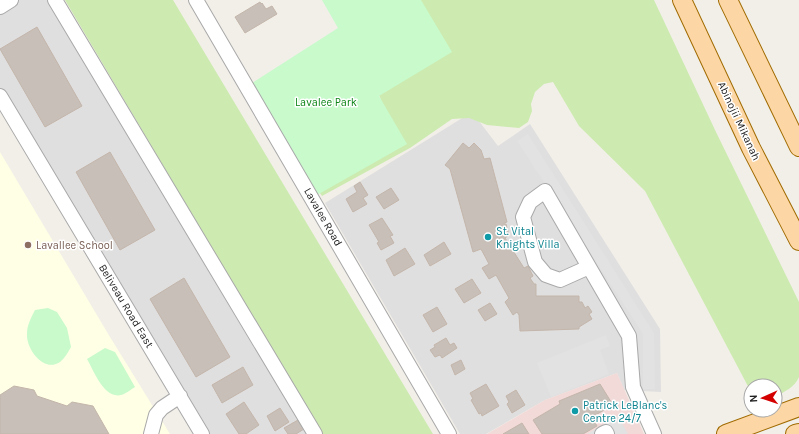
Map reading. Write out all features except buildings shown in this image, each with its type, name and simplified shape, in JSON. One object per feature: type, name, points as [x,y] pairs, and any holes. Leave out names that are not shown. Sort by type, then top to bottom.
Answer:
[{"type":"main road","name":"Abinojii Mikanah","points":[[682,0],[751,148],[799,241]]},
{"type":"main road","points":[[728,0],[799,147]]},
{"type":"main road","points":[[783,412],[799,400]]},
{"type":"main road","points":[[783,413],[799,407]]},
{"type":"main road","points":[[726,434],[769,418]]},
{"type":"main road","points":[[795,434],[799,433]]},
{"type":"street","points":[[0,7],[11,0]]},
{"type":"street","points":[[55,0],[315,434]]},
{"type":"street","name":"Lavalee Road","points":[[196,0],[449,434]]},
{"type":"street","name":"Beliveau Road East","points":[[0,96],[202,434]]},
{"type":"street","points":[[589,267],[560,280],[546,275],[535,262],[523,217],[530,202],[545,191],[629,336],[633,387],[654,434]]},
{"type":"street","points":[[151,434],[156,415],[162,408],[180,396]]},
{"type":"street","points":[[602,434],[606,432],[607,434]]},
{"type":"shaded area","points":[[1,0],[60,0],[318,434],[205,434],[0,100]]},
{"type":"shaded area","points":[[472,112],[498,146],[530,124],[660,329],[661,392],[624,390],[617,373],[545,400],[486,434],[460,434],[325,203]]},
{"type":"shaded area","points":[[528,134],[654,333],[655,389],[643,389],[643,334],[517,141]]},
{"type":"shaded area","name":"Lavallee School","points":[[0,152],[110,337],[170,434],[0,434]]},
{"type":"shaded area","points":[[606,335],[610,346],[600,350],[609,374],[551,397],[537,363]]},
{"type":"shaded area","points":[[617,373],[644,434],[487,434],[545,400]]},
{"type":"shaded area","points":[[618,416],[628,434],[587,434]]},
{"type":"green space","points":[[65,0],[173,0],[433,434],[322,434]]},
{"type":"green space","name":"Lavalee Park","points":[[322,0],[421,0],[452,52],[379,96],[407,144],[317,195],[252,83],[338,28]]},
{"type":"green space","points":[[326,0],[654,0],[716,132],[799,302],[799,377],[795,384],[783,392],[783,378],[744,378],[645,191],[579,126],[553,82],[544,84],[535,92],[531,104],[532,111],[528,122],[519,128],[487,125],[469,118],[452,119],[410,148],[322,196],[297,160],[394,135],[378,92]]},
{"type":"green space","points":[[48,308],[57,312],[67,328],[71,347],[62,360],[54,365],[42,362],[37,358],[27,340],[28,328],[35,310]]},
{"type":"green space","points":[[105,348],[115,352],[135,387],[127,393],[115,395],[105,389],[96,377],[87,359]]},
{"type":"place","name":"St. Vital Knights Villa","points":[[488,237]]},
{"type":"place","name":"Lavallee School","points":[[28,245]]},
{"type":"place","name":"Patrick LeBlanc's Centre 24/7","points":[[575,411]]}]
